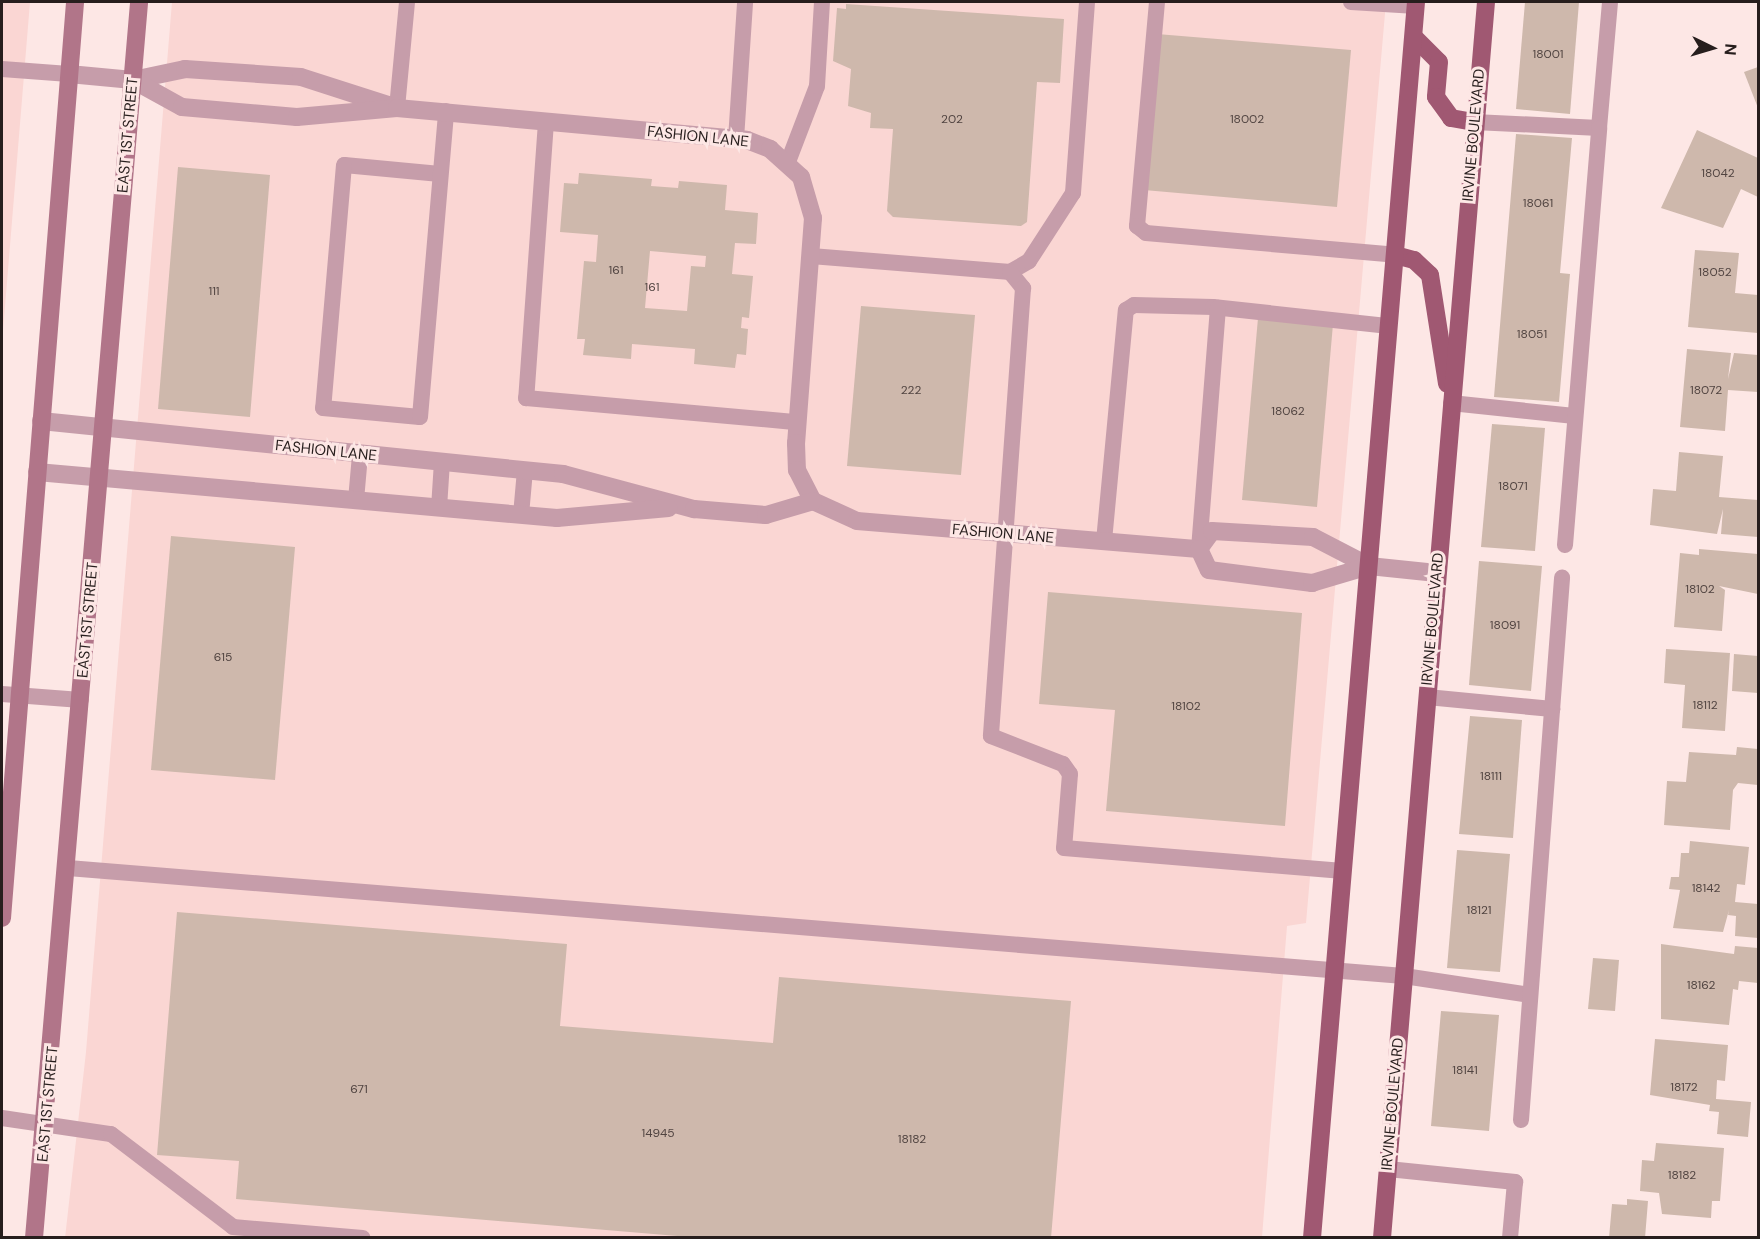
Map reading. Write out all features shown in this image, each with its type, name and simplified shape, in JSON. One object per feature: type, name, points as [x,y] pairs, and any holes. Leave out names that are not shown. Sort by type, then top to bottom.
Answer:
[{"type":"main road","points":[[2,918],[10,694],[37,472],[75,2]]},
{"type":"main road","name":"EAST 1ST STREET","points":[[34,1238],[47,1121],[139,2]]},
{"type":"main road","name":"IRVINE BOULEVARD","points":[[1382,1238],[1474,122],[1486,2]]},
{"type":"main road","points":[[1312,1238],[1416,4]]},
{"type":"main road","points":[[1414,37],[1439,63],[1436,97],[1450,118],[1474,122]]},
{"type":"main road","points":[[1395,255],[1414,260],[1430,275],[1451,403]]},
{"type":"street","name":"FASHION LANE","points":[[69,74],[133,80],[185,69],[301,77],[397,108]]},
{"type":"street","name":"FASHION LANE","points":[[133,80],[182,107],[297,117],[397,108],[446,111],[736,139],[770,149],[788,162],[809,197],[811,256],[797,422],[797,470],[813,501],[856,521],[1199,549]]},
{"type":"street","name":"FASHION LANE","points":[[41,421],[563,474],[680,507],[766,516],[813,501]]},
{"type":"street","name":"FASHION LANE","points":[[37,472],[557,518],[680,507]]},
{"type":"street","points":[[1369,566],[1312,583],[1209,570],[1199,549],[1212,531],[1313,537],[1369,566],[1437,573]]},
{"type":"lane","points":[[397,108],[407,2]]},
{"type":"lane","points":[[736,139],[745,2]]},
{"type":"lane","points":[[788,162],[817,86],[822,2]]},
{"type":"lane","points":[[811,256],[1010,272],[1029,261],[1073,193],[1087,2]]},
{"type":"lane","points":[[1157,2],[1137,226],[1146,233],[1395,255]]},
{"type":"lane","points":[[1351,2],[1416,4]]},
{"type":"lane","points":[[1565,546],[1610,3]]},
{"type":"lane","points":[[2,69],[69,74]]},
{"type":"lane","points":[[440,174],[344,165],[323,408],[420,417],[446,111]]},
{"type":"lane","points":[[546,122],[526,398],[797,422]]},
{"type":"lane","points":[[1474,122],[1599,128]]},
{"type":"lane","points":[[1010,272],[1023,288],[992,736],[1063,764],[1070,774],[1064,848],[1343,872]]},
{"type":"lane","points":[[1104,542],[1126,310],[1134,304],[1218,308],[1389,326]]},
{"type":"lane","points":[[1199,549],[1218,308]]},
{"type":"lane","points":[[1451,403],[1574,416]]},
{"type":"lane","points":[[356,500],[360,455]]},
{"type":"lane","points":[[439,508],[442,462]]},
{"type":"lane","points":[[521,515],[525,470]]},
{"type":"lane","points":[[1521,1120],[1562,578]]},
{"type":"lane","points":[[10,694],[81,700]]},
{"type":"lane","points":[[1427,697],[1552,709]]},
{"type":"lane","points":[[68,868],[1334,973],[1404,976],[1530,995]]},
{"type":"lane","points":[[2,1118],[47,1121],[111,1134],[233,1227],[363,1238]]},
{"type":"lane","points":[[1388,1169],[1515,1182],[1510,1238]]},
{"type":"shaded area","points":[[2,2],[30,2],[2,343]]},
{"type":"shaded area","points":[[172,2],[1386,2],[1306,923],[1287,926],[1262,1237],[65,1238],[86,1052]]},
{"type":"building","points":[[1525,2],[1579,2],[1570,114],[1516,109]]},
{"type":"building","points":[[846,4],[1064,19],[1060,83],[1037,82],[1027,222],[1021,226],[893,217],[887,211],[893,129],[870,128],[871,113],[848,106],[851,69],[833,61],[837,8],[846,9]]},
{"type":"building","points":[[1157,34],[1351,50],[1337,207],[1144,190]]},
{"type":"building","points":[[1758,67],[1758,108],[1744,72]]},
{"type":"building","points":[[1697,130],[1758,158],[1758,197],[1741,189],[1723,228],[1661,208]]},
{"type":"building","points":[[1516,134],[1572,138],[1560,273],[1570,274],[1559,402],[1494,397]]},
{"type":"building","points":[[178,167],[270,175],[250,417],[158,409]]},
{"type":"building","points":[[579,173],[652,179],[651,186],[678,188],[679,181],[727,185],[725,210],[758,213],[756,244],[735,243],[732,274],[753,276],[749,318],[742,317],[741,328],[748,329],[746,355],[737,354],[735,368],[694,364],[695,349],[632,344],[631,359],[583,355],[585,339],[577,339],[584,261],[596,262],[598,235],[560,232],[564,183],[578,184]],"holes":[[[650,251],[706,256],[705,267],[691,266],[687,311],[645,308]]]},
{"type":"building","points":[[1695,250],[1739,253],[1735,293],[1758,295],[1758,333],[1688,327]]},
{"type":"building","points":[[861,306],[975,315],[961,475],[847,466]]},
{"type":"building","points":[[1258,318],[1333,324],[1317,507],[1242,500]]},
{"type":"building","points":[[1687,349],[1731,353],[1728,379],[1734,353],[1758,355],[1758,392],[1728,390],[1725,431],[1680,427]]},
{"type":"building","points":[[1492,424],[1545,428],[1535,551],[1481,547]]},
{"type":"building","points":[[1679,452],[1723,456],[1719,497],[1758,500],[1758,537],[1721,534],[1723,509],[1717,534],[1650,525],[1653,489],[1676,491]]},
{"type":"building","points":[[171,536],[295,547],[275,780],[151,770]]},
{"type":"building","points":[[1699,549],[1758,554],[1758,594],[1719,586],[1725,590],[1722,631],[1674,627],[1680,553],[1699,555]]},
{"type":"building","points":[[1479,561],[1542,566],[1531,691],[1469,685]]},
{"type":"building","points":[[1048,592],[1302,613],[1285,826],[1106,811],[1115,710],[1039,704]]},
{"type":"building","points":[[1666,649],[1730,653],[1725,731],[1682,728],[1685,685],[1664,683]]},
{"type":"building","points":[[1734,654],[1758,656],[1758,693],[1732,691]]},
{"type":"building","points":[[1470,716],[1522,720],[1513,838],[1459,834]]},
{"type":"building","points":[[1737,747],[1758,749],[1758,785],[1738,783],[1733,790],[1730,830],[1664,825],[1667,781],[1686,782],[1689,752],[1736,755]]},
{"type":"building","points":[[1690,841],[1749,847],[1745,885],[1737,884],[1735,902],[1758,904],[1758,938],[1735,936],[1736,916],[1728,915],[1729,910],[1723,932],[1673,928],[1680,890],[1669,889],[1671,877],[1679,877],[1681,853],[1689,853]]},
{"type":"building","points":[[1457,850],[1510,854],[1500,972],[1447,968]]},
{"type":"building","points":[[177,912],[567,944],[560,1026],[773,1043],[779,977],[1071,1001],[1051,1238],[701,1238],[236,1199],[239,1161],[157,1155]]},
{"type":"building","points":[[1661,944],[1734,954],[1735,946],[1758,948],[1758,983],[1739,981],[1738,990],[1733,989],[1729,1025],[1661,1019]]},
{"type":"building","points":[[1593,958],[1619,960],[1615,1011],[1588,1009]]},
{"type":"building","points":[[1441,1011],[1499,1015],[1489,1131],[1431,1126]]},
{"type":"building","points":[[1655,1039],[1728,1045],[1725,1081],[1717,1080],[1716,1099],[1751,1102],[1748,1137],[1717,1134],[1719,1112],[1709,1111],[1710,1105],[1650,1095]]},
{"type":"building","points":[[1656,1143],[1724,1148],[1720,1201],[1712,1201],[1711,1218],[1662,1214],[1659,1193],[1640,1191],[1642,1160],[1654,1161]]},
{"type":"building","points":[[1627,1199],[1648,1201],[1645,1238],[1609,1238],[1612,1204],[1627,1205]]}]
